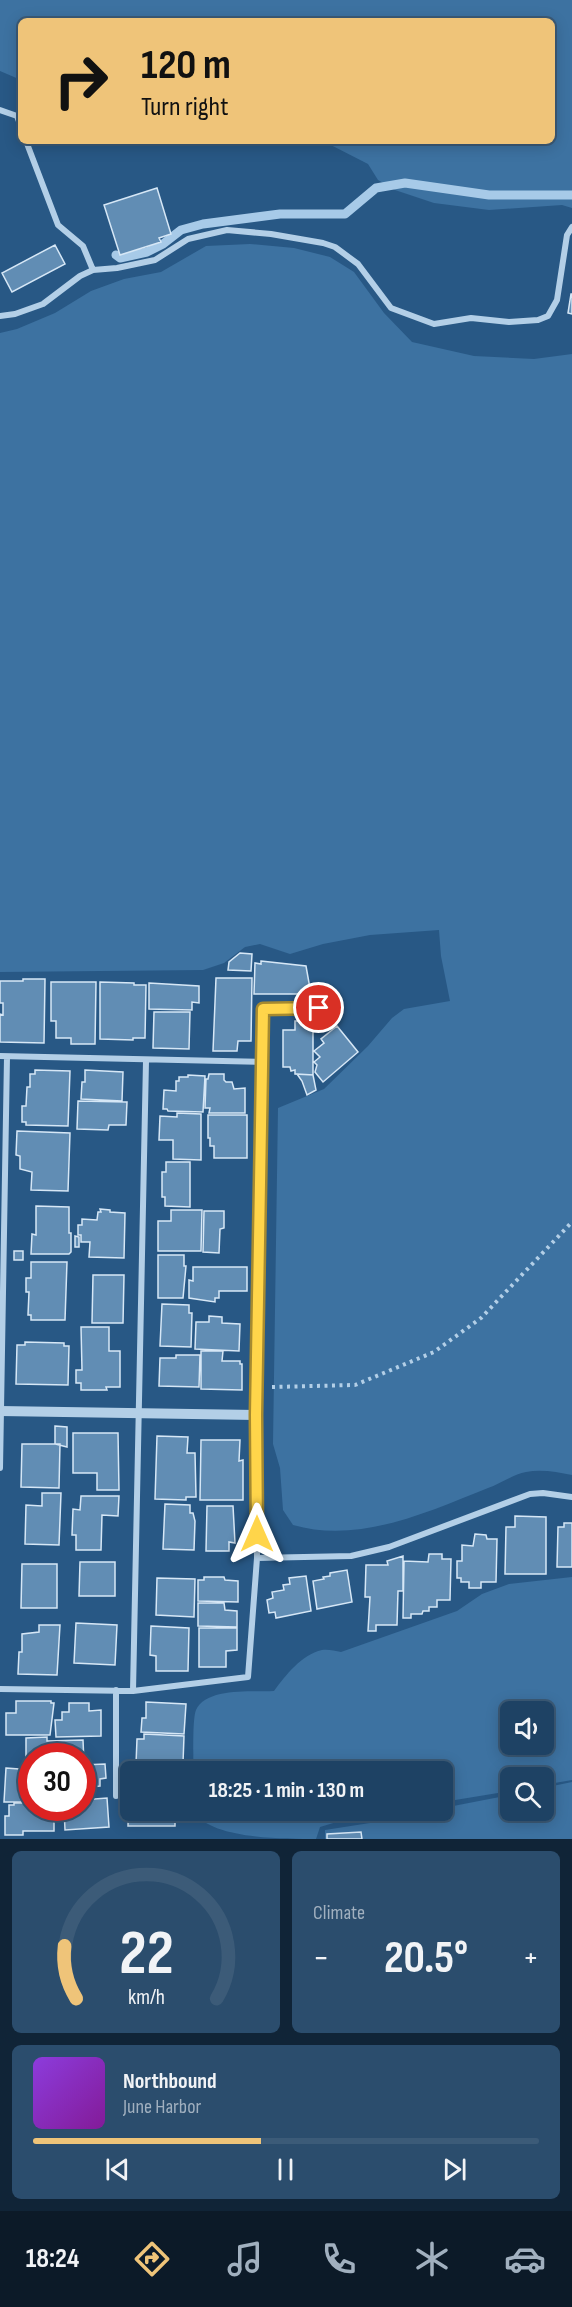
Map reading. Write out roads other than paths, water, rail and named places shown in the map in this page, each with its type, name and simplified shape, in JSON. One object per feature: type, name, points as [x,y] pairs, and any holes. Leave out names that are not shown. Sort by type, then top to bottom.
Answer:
[{"type":"street","points":[[0,110],[17,116],[18,119]]},
{"type":"street","points":[[27,144],[58,225],[83,246],[93,270]]},
{"type":"street","points":[[0,316],[15,314],[43,304],[80,276],[93,270],[117,268],[155,260],[188,239],[227,230],[271,234],[335,247],[358,264],[391,308],[434,324],[471,318],[509,322],[538,320],[548,316],[557,300],[567,235],[572,226]]},
{"type":"street","points":[[0,1689],[133,1691],[248,1677],[257,1557],[256,1415],[263,1009],[319,1008]]},
{"type":"street","points":[[0,1468],[3,1057],[262,1062]]},
{"type":"street","points":[[133,1691],[146,1061]]},
{"type":"street","points":[[1,1411],[256,1415]]},
{"type":"street","points":[[257,1557],[351,1556],[389,1547],[530,1494],[543,1493],[572,1497]]},
{"type":"street","points":[[116,1690],[116,1796]]},
{"type":"waterway","points":[[116,255],[120,258],[147,252],[163,244],[181,230],[203,224],[280,214],[345,214],[376,188],[405,183],[489,195],[572,195]]}]
